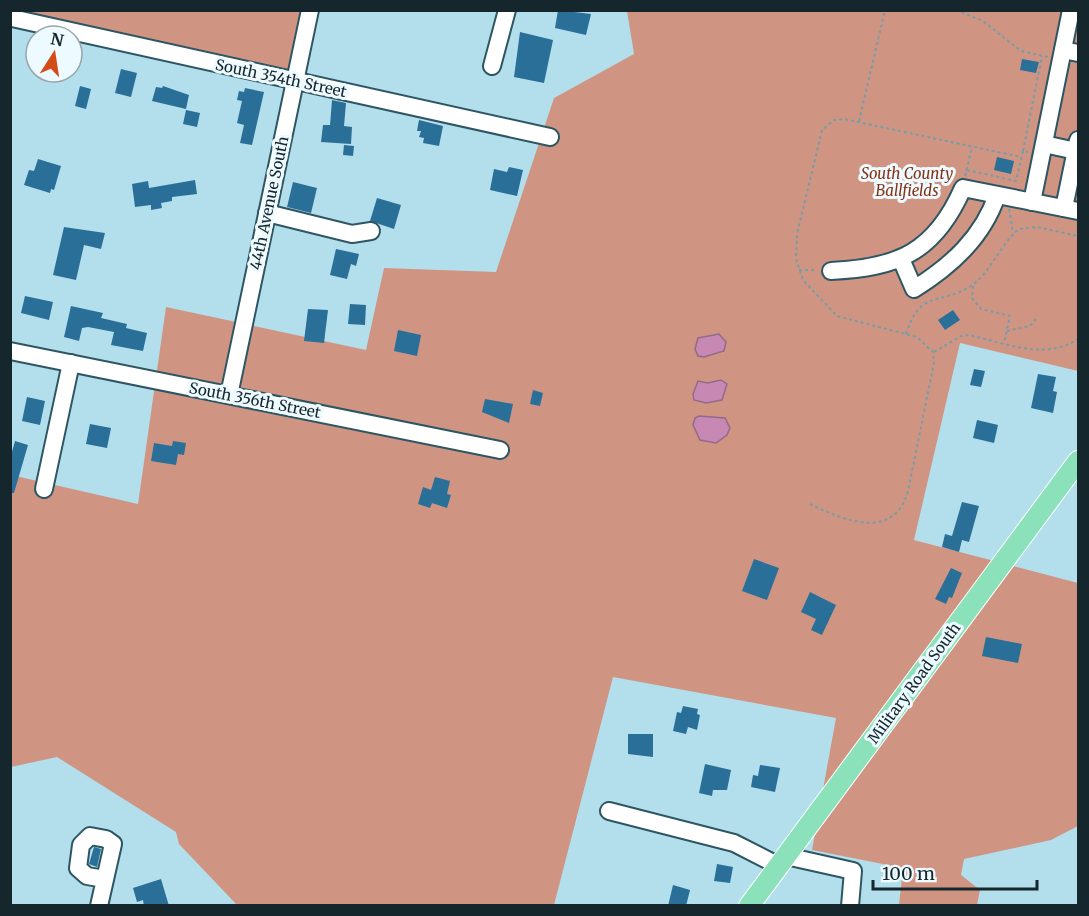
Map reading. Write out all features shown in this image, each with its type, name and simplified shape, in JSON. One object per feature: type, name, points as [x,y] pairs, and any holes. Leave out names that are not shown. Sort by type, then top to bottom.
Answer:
[{"type":"main road","name":"Military Road South","points":[[749,906],[1078,461]]},
{"type":"street","name":"44th Avenue South","points":[[229,395],[310,10]]},
{"type":"street","points":[[492,66],[507,10]]},
{"type":"street","points":[[1032,202],[1040,149],[1066,54],[1071,10]]},
{"type":"street","name":"South 354th Street","points":[[12,18],[550,137]]},
{"type":"street","points":[[831,271],[880,267],[901,259],[925,242],[949,218],[963,188],[1071,210],[1077,145],[1040,149]]},
{"type":"street","points":[[901,259],[914,289],[953,262],[974,238],[1004,196]]},
{"type":"street","points":[[267,213],[352,234],[371,231]]},
{"type":"street","name":"South 356th Street","points":[[10,351],[500,450]]},
{"type":"street","points":[[44,489],[71,363]]},
{"type":"street","points":[[609,811],[734,843],[782,861],[853,871],[850,906]]},
{"type":"street","points":[[99,906],[113,844],[106,839],[90,836],[81,845],[77,862],[80,873],[105,879]]},
{"type":"path","points":[[859,121],[885,10]]},
{"type":"path","points":[[956,10],[983,21],[1021,51],[1042,56],[1066,54]]},
{"type":"path","points":[[967,170],[1016,181],[1042,56]]},
{"type":"path","points":[[810,504],[843,517],[871,523],[888,520],[898,513],[905,503],[908,491],[933,372],[933,352],[923,341],[906,334],[837,316],[811,290],[799,270],[796,252],[797,234],[822,130],[840,119],[859,121],[1021,157]]},
{"type":"path","points":[[963,188],[972,146]]},
{"type":"path","points":[[1023,150],[1040,149]]},
{"type":"path","points":[[1004,196],[1013,233]]},
{"type":"path","points":[[906,334],[912,315],[922,305],[936,297],[957,293],[973,284],[1013,233],[1029,226],[1078,235],[1078,231]]},
{"type":"path","points":[[799,270],[831,271]]},
{"type":"path","points":[[973,284],[972,298],[981,309],[1010,316],[1004,343]]},
{"type":"path","points":[[1007,331],[1030,326],[1036,319]]},
{"type":"path","points":[[933,352],[961,336],[969,335],[1038,351],[1064,347],[1078,339]]},
{"type":"green space","points":[[13,10],[310,11],[294,82],[84,28],[84,24],[68,24]]},
{"type":"green space","name":"South County Ballfields","points":[[627,11],[1078,11],[1078,371],[960,343],[914,540],[1078,583],[1078,826],[1051,840],[964,859],[961,875],[980,890],[977,905],[899,905],[903,868],[812,850],[836,718],[613,677],[554,905],[237,905],[179,844],[176,832],[57,757],[11,767],[11,475],[138,504],[166,307],[366,350],[384,268],[496,272],[554,98],[634,54]]},
{"type":"shaded area","points":[[719,334],[726,342],[724,351],[704,357],[698,356],[695,349],[698,338]]},
{"type":"shaded area","points":[[721,380],[727,384],[722,400],[706,403],[694,400],[693,394],[698,381],[708,383]]},
{"type":"shaded area","points":[[699,416],[725,418],[730,428],[727,435],[716,443],[700,440],[693,425],[695,418]]},
{"type":"building","points":[[558,10],[591,14],[586,35],[555,28]]},
{"type":"building","points":[[520,32],[553,40],[544,83],[514,77]]},
{"type":"building","points":[[1022,59],[1039,62],[1036,73],[1020,70]]},
{"type":"building","points":[[121,69],[137,73],[131,97],[115,93]]},
{"type":"building","points":[[80,86],[91,89],[86,109],[75,106]]},
{"type":"building","points":[[163,86],[189,95],[186,109],[152,101],[156,87],[162,88]]},
{"type":"building","points":[[245,88],[264,92],[252,145],[240,143],[244,125],[237,123],[242,101],[237,100],[239,91],[244,92]]},
{"type":"building","points":[[332,100],[346,103],[344,126],[352,127],[351,144],[321,142],[323,125],[330,125]]},
{"type":"building","points":[[186,110],[200,113],[197,127],[183,124]]},
{"type":"building","points":[[419,120],[443,126],[439,146],[423,143],[424,138],[419,137],[421,131],[417,131]]},
{"type":"building","points":[[344,145],[354,146],[353,156],[343,155]]},
{"type":"building","points":[[997,157],[1014,161],[1011,174],[994,170]]},
{"type":"building","points":[[38,159],[61,166],[54,190],[51,189],[50,193],[24,185],[29,170],[34,171]]},
{"type":"building","points":[[509,167],[523,170],[517,196],[490,190],[494,169],[507,172]]},
{"type":"building","points":[[195,180],[197,194],[172,197],[172,201],[161,203],[162,208],[151,210],[151,205],[135,207],[132,184],[148,181],[149,188]]},
{"type":"building","points":[[293,182],[317,188],[311,213],[287,207]]},
{"type":"building","points":[[377,198],[401,205],[394,229],[370,221]]},
{"type":"building","points":[[64,227],[105,233],[101,249],[84,245],[76,280],[53,275]]},
{"type":"building","points":[[336,249],[359,254],[356,266],[351,264],[347,279],[330,275]]},
{"type":"building","points":[[25,296],[53,302],[49,320],[21,313]]},
{"type":"building","points":[[350,304],[366,305],[365,325],[348,324]]},
{"type":"building","points":[[71,306],[103,313],[101,318],[127,324],[126,328],[147,333],[143,351],[111,345],[114,332],[88,327],[82,328],[79,341],[64,337]]},
{"type":"building","points":[[308,309],[328,310],[324,343],[304,341]]},
{"type":"building","points":[[953,310],[960,320],[945,330],[938,320]]},
{"type":"building","points":[[398,330],[421,335],[417,356],[394,351]]},
{"type":"building","points":[[974,369],[985,371],[981,387],[970,385]]},
{"type":"building","points":[[1038,374],[1056,377],[1053,391],[1057,392],[1053,413],[1031,408]]},
{"type":"building","points":[[533,390],[543,393],[540,406],[530,404]]},
{"type":"building","points":[[27,397],[45,401],[40,425],[22,421]]},
{"type":"building","points":[[485,399],[513,404],[509,423],[482,412]]},
{"type":"building","points":[[977,420],[998,425],[994,443],[973,438]]},
{"type":"building","points":[[90,424],[111,428],[107,448],[86,444]]},
{"type":"building","points":[[15,441],[28,445],[14,493],[10,493],[10,459]]},
{"type":"building","points":[[173,441],[186,443],[184,455],[178,454],[176,465],[151,461],[154,443],[172,446]]},
{"type":"building","points":[[435,477],[450,481],[447,494],[451,495],[447,508],[432,503],[430,508],[418,504],[423,487],[431,490]]},
{"type":"building","points":[[962,502],[979,506],[969,542],[962,540],[959,552],[942,547],[945,534],[952,536]]},
{"type":"building","points":[[754,559],[779,568],[767,600],[742,591]]},
{"type":"building","points":[[951,568],[962,573],[952,598],[949,597],[946,604],[935,599]]},
{"type":"building","points":[[810,592],[836,605],[822,635],[811,630],[816,619],[801,612]]},
{"type":"building","points":[[986,637],[1022,644],[1018,663],[982,656]]},
{"type":"building","points":[[683,706],[698,709],[697,714],[700,715],[697,730],[688,727],[686,734],[673,731],[677,712],[681,713]]},
{"type":"building","points":[[628,734],[653,734],[653,757],[628,754]]},
{"type":"building","points":[[705,764],[731,770],[727,790],[713,790],[712,796],[699,793]]},
{"type":"building","points":[[760,765],[780,768],[775,792],[751,787],[753,775],[758,776]]},
{"type":"building","points":[[94,847],[101,849],[97,867],[89,864]]},
{"type":"building","points":[[717,864],[733,867],[730,883],[714,881]]},
{"type":"building","points":[[161,879],[169,906],[144,906],[143,900],[137,902],[133,888]]},
{"type":"building","points":[[673,885],[690,890],[686,906],[668,906]]}]
